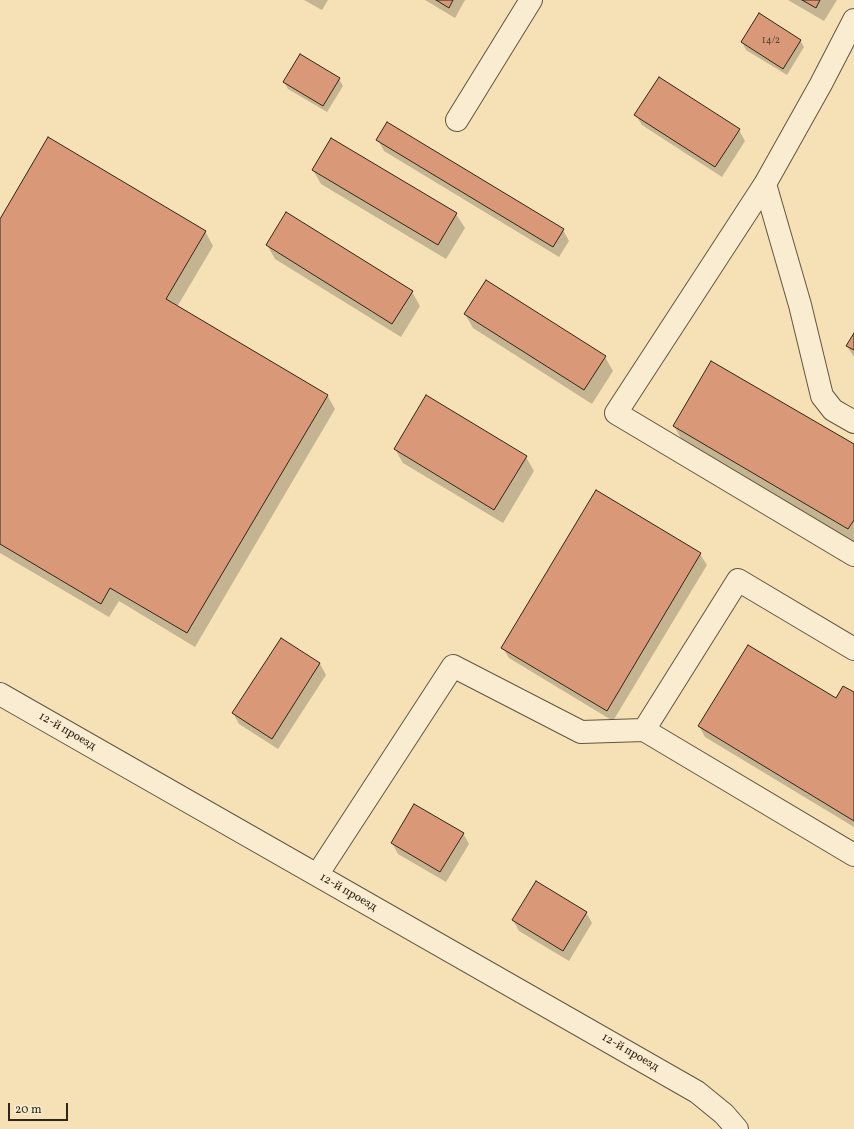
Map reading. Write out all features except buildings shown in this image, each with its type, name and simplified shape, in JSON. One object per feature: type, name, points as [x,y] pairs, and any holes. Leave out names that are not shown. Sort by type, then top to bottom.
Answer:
[{"type":"street","points":[[457,120],[531,0]]},
{"type":"street","points":[[854,20],[821,84],[765,184],[616,413],[854,555]]},
{"type":"street","points":[[765,184],[800,305],[822,396],[833,410],[854,422]]},
{"type":"street","points":[[644,730],[738,580],[854,649]]},
{"type":"street","points":[[316,875],[453,666],[581,732],[644,730],[854,855]]},
{"type":"street","name":"12-й проезд","points":[[0,694],[697,1092],[724,1114],[736,1129]]}]
